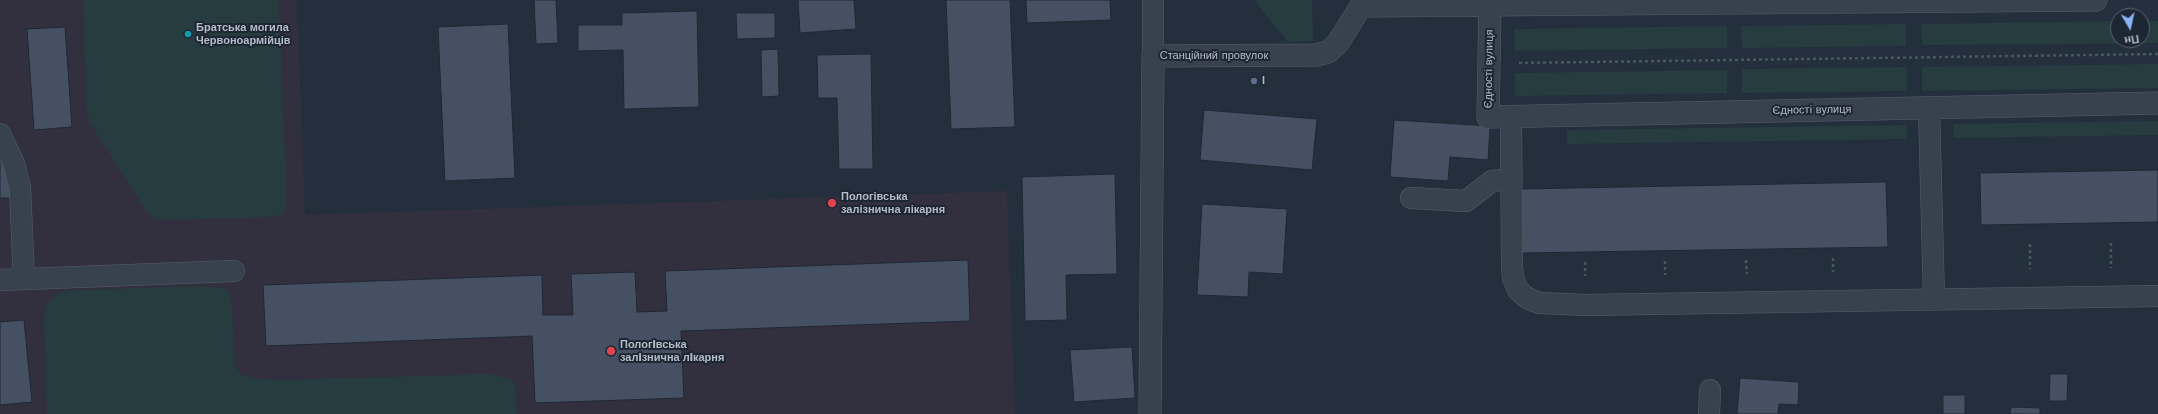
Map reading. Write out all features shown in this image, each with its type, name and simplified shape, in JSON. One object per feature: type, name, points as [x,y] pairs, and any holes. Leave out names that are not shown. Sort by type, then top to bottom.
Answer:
[{"type":"street","points":[[1490,6],[1746,2],[2096,0]]},
{"type":"street","name":"Станційний провулок","points":[[1150,414],[1152,56],[1316,55],[1328,52],[1338,43],[1361,3],[1490,6]]},
{"type":"street","name":"Єдності вулиця","points":[[1490,6],[1488,117],[2158,103]]},
{"type":"lane","points":[[1152,56],[1153,0]]},
{"type":"lane","points":[[1929,108],[1934,299]]},
{"type":"lane","points":[[1511,116],[1513,278],[1518,290],[1527,298],[1539,303],[1578,305],[2158,296]]},
{"type":"lane","points":[[0,134],[14,164],[20,188],[24,279]]},
{"type":"lane","points":[[1411,198],[1466,201],[1492,181],[1511,179]]},
{"type":"lane","points":[[0,280],[234,271]]},
{"type":"lane","points":[[1709,414],[1710,390]]},
{"type":"path","points":[[1489,63],[2158,54]]},
{"type":"shaded area","name":"Пологівська залізнична лікарня","points":[[0,0],[297,0],[305,215],[1007,191],[1015,414],[0,414]]},
{"type":"green space","points":[[83,0],[279,0],[286,185],[286,208],[283,214],[269,217],[165,220],[154,219],[150,216],[90,123],[86,106]]},
{"type":"green space","points":[[1254,0],[1312,0],[1313,41],[1288,42]]},
{"type":"green space","points":[[2110,21],[2110,43],[1922,45],[1921,24]]},
{"type":"green space","points":[[2150,21],[2158,21],[2158,43],[2150,43]]},
{"type":"green space","points":[[1906,24],[1906,46],[1742,48],[1741,26]]},
{"type":"green space","points":[[1727,26],[1727,48],[1515,51],[1514,29]]},
{"type":"green space","points":[[2158,64],[2158,88],[1922,91],[1922,67]]},
{"type":"green space","points":[[1907,67],[1907,91],[1742,93],[1742,69]]},
{"type":"green space","points":[[1727,70],[1727,93],[1515,96],[1515,73]]},
{"type":"green space","points":[[2158,121],[2158,135],[1954,138],[1953,124]]},
{"type":"green space","points":[[1907,125],[1907,139],[1567,144],[1567,130]]},
{"type":"green space","points":[[198,286],[224,288],[231,295],[235,365],[240,374],[259,379],[281,380],[490,374],[509,379],[515,383],[517,414],[47,414],[44,323],[45,308],[54,296],[61,292],[76,290]]},
{"type":"building","points":[[534,0],[556,0],[558,43],[536,44]]},
{"type":"building","points":[[798,0],[854,0],[856,29],[800,33]]},
{"type":"building","points":[[946,0],[1010,0],[1015,127],[951,129]]},
{"type":"building","points":[[1026,0],[1110,0],[1111,20],[1027,23]]},
{"type":"building","points":[[697,11],[699,107],[624,109],[623,50],[578,51],[578,25],[622,25],[622,13]]},
{"type":"building","points":[[736,13],[775,13],[775,38],[737,39]]},
{"type":"building","points":[[508,24],[515,178],[445,181],[438,27]]},
{"type":"building","points":[[65,27],[72,127],[34,130],[27,29]]},
{"type":"building","points":[[778,49],[779,96],[762,97],[761,50]]},
{"type":"building","points":[[871,54],[873,169],[839,169],[837,98],[818,98],[817,55]]},
{"type":"building","points":[[1204,110],[1317,119],[1312,170],[1200,160]]},
{"type":"building","points":[[1394,120],[1490,126],[1488,160],[1450,157],[1448,181],[1390,177]]},
{"type":"building","points":[[0,154],[15,198],[0,198]]},
{"type":"building","points":[[2158,170],[2158,222],[1981,225],[1980,173]]},
{"type":"building","points":[[1115,174],[1117,274],[1066,275],[1067,320],[1025,321],[1022,177]]},
{"type":"building","points":[[1886,182],[1888,247],[1522,253],[1521,189]]},
{"type":"building","points":[[1202,204],[1287,209],[1283,274],[1249,272],[1248,297],[1197,295]]},
{"type":"building","points":[[968,260],[970,321],[681,331],[684,398],[535,403],[532,336],[266,346],[263,285],[542,275],[543,315],[573,315],[571,274],[635,272],[637,312],[667,311],[665,271]]},
{"type":"building","points":[[24,320],[32,402],[0,405],[0,322]]},
{"type":"building","points":[[1132,347],[1135,398],[1074,402],[1070,350]]},
{"type":"building","points":[[2050,374],[2068,374],[2067,401],[2049,401]]},
{"type":"building","points":[[1740,378],[1799,382],[1798,405],[1779,404],[1778,414],[1737,414]]},
{"type":"building","points":[[1943,395],[1965,395],[1965,414],[1943,414]]},
{"type":"building","points":[[2011,407],[2040,408],[2040,414],[2010,414]]},
{"type":"place","name":"Братська могила Червоноармійців","points":[[188,34]]},
{"type":"place","name":"І","points":[[1254,81]]},
{"type":"place","name":"Пологівська залізнична лікарня","points":[[832,203]]},
{"type":"place","name":"Пологiвська залiзнична лiкарня","points":[[611,351]]}]
